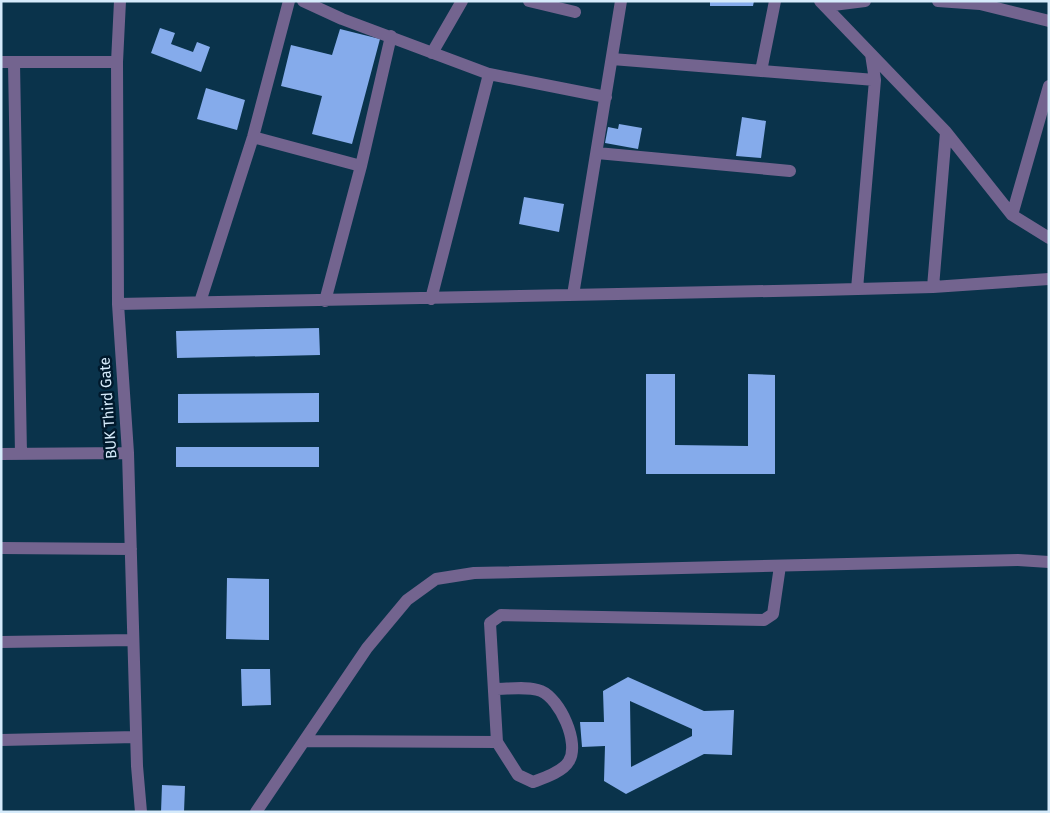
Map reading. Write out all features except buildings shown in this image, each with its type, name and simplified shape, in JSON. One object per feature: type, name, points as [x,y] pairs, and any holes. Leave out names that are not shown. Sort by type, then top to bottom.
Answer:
[{"type":"street","name":"BUK Third Gate","points":[[120,1],[117,62],[118,304],[128,452],[136,737],[141,812]]},
{"type":"street","points":[[200,302],[253,137],[289,1]]},
{"type":"street","points":[[303,1],[342,19],[489,74],[606,97]]},
{"type":"street","points":[[432,53],[462,1]]},
{"type":"street","points":[[529,1],[575,12]]},
{"type":"street","points":[[573,296],[621,1]]},
{"type":"street","points":[[761,71],[774,1]]},
{"type":"street","points":[[823,4],[865,1]]},
{"type":"street","points":[[938,1],[980,4],[1049,21]]},
{"type":"street","points":[[823,4],[946,132],[1012,215],[1049,238]]},
{"type":"street","points":[[325,301],[361,166],[391,36]]},
{"type":"street","points":[[857,289],[875,80],[871,54]]},
{"type":"street","points":[[612,59],[875,80]]},
{"type":"street","points":[[1,62],[117,62]]},
{"type":"street","points":[[14,63],[21,454]]},
{"type":"street","points":[[431,299],[489,74]]},
{"type":"street","points":[[1012,215],[1049,86]]},
{"type":"street","points":[[934,287],[946,132]]},
{"type":"street","points":[[253,137],[361,166]]},
{"type":"street","points":[[597,153],[790,171]]},
{"type":"street","points":[[118,304],[431,299],[934,287],[1049,279]]},
{"type":"street","points":[[1,454],[128,452]]},
{"type":"street","points":[[1,548],[131,548]]},
{"type":"street","points":[[256,812],[367,648],[407,600],[436,579],[474,573],[1018,560],[1049,562]]},
{"type":"street","points":[[495,689],[534,689],[544,692],[562,710],[573,747],[569,762],[550,777],[533,782],[518,775],[497,742],[490,623],[502,615],[764,620],[773,614],[780,566]]},
{"type":"street","points":[[1,642],[133,640]]},
{"type":"street","points":[[1,740],[136,737]]},
{"type":"street","points":[[304,741],[497,742]]}]
